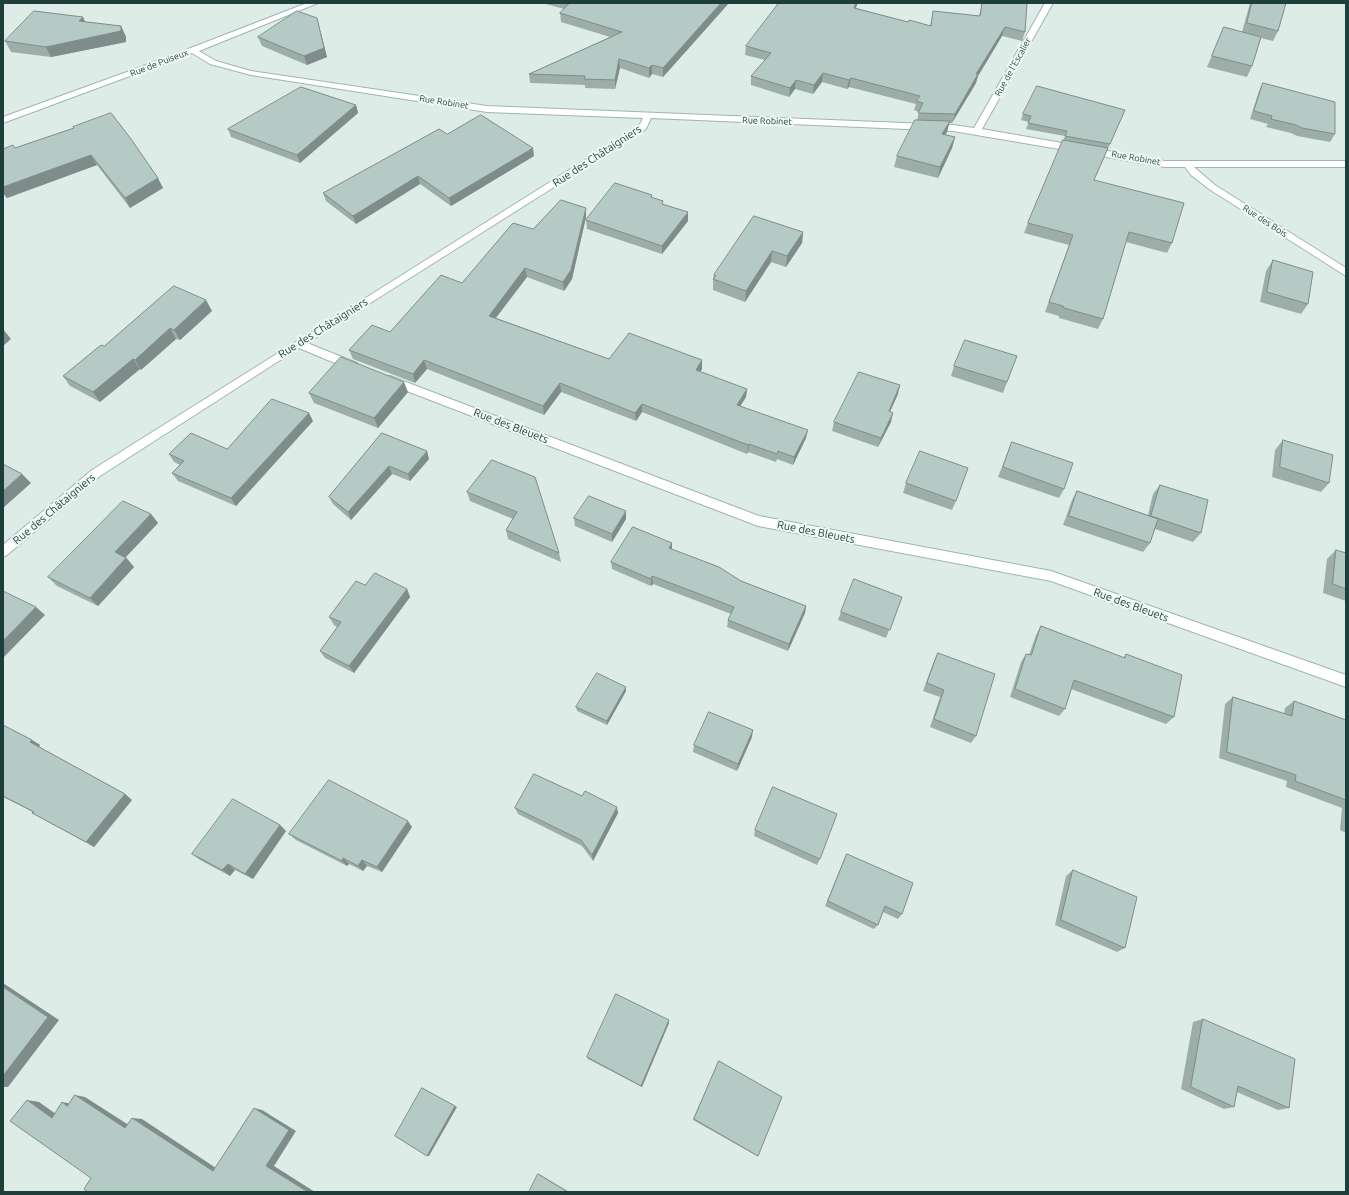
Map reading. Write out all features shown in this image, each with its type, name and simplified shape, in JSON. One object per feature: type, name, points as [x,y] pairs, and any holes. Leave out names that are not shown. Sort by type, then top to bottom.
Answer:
[{"type":"street","name":"Rue de Puiseux","points":[[3,120],[160,63],[314,3]]},
{"type":"street","name":"Rue de l'Escalier","points":[[977,131],[1049,3]]},
{"type":"street","name":"Rue Robinet","points":[[193,50],[203,58],[227,67],[251,73],[487,109],[977,131],[1165,164],[1346,164]]},
{"type":"street","name":"Rue des Châtaigniers","points":[[3,552],[96,473],[643,127],[648,116]]},
{"type":"street","name":"Rue des Bois","points":[[1187,164],[1194,174],[1212,187],[1346,273]]},
{"type":"street","points":[[298,344],[366,371]]},
{"type":"street","name":"Rue des Bleuets","points":[[381,376],[758,521],[1051,576],[1346,681]]},
{"type":"building","points":[[570,3],[721,3],[663,68],[652,65],[649,68],[619,59],[615,80],[584,79],[585,76],[529,74],[622,32],[560,13]]},
{"type":"building","points":[[779,3],[856,3],[854,8],[908,22],[909,20],[931,26],[933,11],[980,16],[982,3],[1027,3],[1025,32],[1005,27],[976,74],[978,74],[955,114],[918,113],[923,103],[916,101],[920,96],[851,78],[849,80],[823,73],[814,85],[796,80],[790,88],[751,76],[771,53],[746,46]]},
{"type":"building","points":[[1252,3],[1286,3],[1278,31],[1247,23]]},
{"type":"building","points":[[34,11],[83,17],[79,21],[121,26],[121,31],[46,47],[5,41]]},
{"type":"building","points":[[297,11],[317,18],[324,48],[304,56],[258,37]]},
{"type":"building","points":[[1224,27],[1261,37],[1252,66],[1212,56]]},
{"type":"building","points":[[1263,83],[1335,102],[1335,134],[1302,128],[1296,125],[1271,119],[1272,116],[1254,111]]},
{"type":"building","points":[[1037,86],[1125,110],[1110,144],[1065,136],[1067,131],[1028,123],[1031,116],[1023,114]]},
{"type":"building","points":[[301,87],[356,105],[297,155],[228,129]]},
{"type":"building","points":[[111,113],[158,178],[125,198],[91,155],[3,187],[3,149],[13,145],[15,148],[74,128],[73,127]]},
{"type":"building","points":[[481,115],[533,148],[449,198],[418,176],[353,216],[323,193],[439,129],[447,134]]},
{"type":"building","points":[[915,120],[950,121],[942,134],[955,137],[940,167],[897,156]]},
{"type":"building","points":[[1063,140],[1108,148],[1094,180],[1184,203],[1172,243],[1129,232],[1103,319],[1064,308],[1063,306],[1049,302],[1073,235],[1028,223]]},
{"type":"building","points":[[615,183],[652,195],[651,197],[663,201],[662,204],[688,212],[662,246],[586,220]]},
{"type":"building","points":[[561,200],[586,208],[571,270],[563,282],[525,268],[489,316],[609,359],[629,333],[702,360],[696,370],[747,389],[737,405],[808,430],[794,457],[778,451],[777,454],[749,444],[748,445],[642,404],[635,413],[560,383],[543,406],[424,360],[413,374],[349,350],[372,325],[390,332],[441,275],[462,283],[513,223],[533,229]]},
{"type":"building","points":[[754,216],[803,232],[787,256],[772,251],[746,291],[713,279],[716,276],[714,275]]},
{"type":"building","points":[[1273,260],[1313,272],[1308,304],[1267,292]]},
{"type":"building","points":[[174,286],[206,300],[174,330],[170,328],[135,360],[133,359],[93,392],[63,376],[101,345],[104,346]]},
{"type":"building","points":[[965,340],[1017,356],[1007,382],[954,366]]},
{"type":"building","points":[[341,357],[404,382],[374,418],[309,393]]},
{"type":"building","points":[[859,372],[900,385],[889,411],[893,413],[881,438],[834,422]]},
{"type":"building","points":[[272,399],[309,413],[231,498],[172,473],[184,461],[169,454],[191,433],[227,449]]},
{"type":"building","points":[[382,433],[427,451],[408,474],[389,466],[348,512],[329,497]]},
{"type":"building","points":[[1283,440],[1333,455],[1329,483],[1280,467]]},
{"type":"building","points":[[1012,442],[1073,463],[1064,489],[1003,467]]},
{"type":"building","points":[[920,451],[968,468],[956,501],[906,483]]},
{"type":"building","points":[[492,460],[535,477],[559,553],[506,530],[517,512],[467,492]]},
{"type":"building","points":[[3,464],[22,474],[3,491]]},
{"type":"building","points":[[1160,485],[1208,500],[1201,533],[1151,516]]},
{"type":"building","points":[[1077,491],[1158,519],[1150,543],[1069,516]]},
{"type":"building","points":[[589,496],[626,511],[612,534],[574,518]]},
{"type":"building","points":[[123,501],[151,514],[115,552],[126,558],[90,598],[48,577]]},
{"type":"building","points":[[633,527],[672,543],[669,548],[719,567],[741,581],[806,606],[789,644],[728,620],[734,607],[652,576],[651,579],[611,562]]},
{"type":"building","points":[[1336,550],[1346,553],[1346,589],[1333,584]]},
{"type":"building","points":[[375,573],[407,589],[349,666],[320,651],[341,622],[329,617],[356,581],[365,585]]},
{"type":"building","points":[[854,579],[902,597],[890,630],[841,612]]},
{"type":"building","points":[[3,591],[36,607],[3,641]]},
{"type":"building","points":[[1041,626],[1125,658],[1126,654],[1182,675],[1174,717],[1074,680],[1065,709],[1015,689],[1026,654],[1031,655]]},
{"type":"building","points":[[938,653],[995,674],[976,736],[934,719],[944,690],[927,683]]},
{"type":"building","points":[[597,673],[626,687],[607,721],[576,707]]},
{"type":"building","points":[[1233,697],[1292,716],[1294,701],[1346,720],[1346,800],[1295,781],[1296,775],[1227,752]]},
{"type":"building","points":[[709,712],[753,730],[738,764],[694,745]]},
{"type":"building","points":[[3,725],[32,740],[30,742],[125,794],[86,842],[3,796]]},
{"type":"building","points":[[534,774],[582,796],[585,791],[617,807],[592,855],[581,840],[515,808]]},
{"type":"building","points":[[329,780],[408,821],[377,867],[362,860],[358,866],[343,858],[342,861],[289,834]]},
{"type":"building","points":[[773,787],[837,814],[820,859],[755,830]]},
{"type":"building","points":[[233,799],[280,825],[245,874],[228,864],[222,870],[192,854]]},
{"type":"building","points":[[847,854],[913,883],[902,914],[885,906],[878,925],[828,901]]},
{"type":"building","points":[[1073,870],[1137,897],[1125,948],[1061,920]]},
{"type":"building","points":[[3,987],[48,1017],[3,1076]]},
{"type":"building","points":[[616,994],[669,1020],[641,1086],[587,1057]]},
{"type":"building","points":[[1203,1019],[1295,1059],[1289,1108],[1238,1086],[1234,1107],[1191,1087]]},
{"type":"building","points":[[719,1061],[782,1097],[758,1156],[694,1119]]},
{"type":"building","points":[[422,1088],[455,1106],[427,1156],[395,1136]]},
{"type":"building","points":[[75,1095],[125,1128],[132,1118],[213,1171],[254,1108],[289,1130],[266,1166],[308,1192],[88,1192],[84,1189],[91,1178],[10,1121],[27,1100],[52,1118],[62,1102],[67,1106]]},
{"type":"building","points":[[538,1174],[568,1192],[529,1192]]}]
